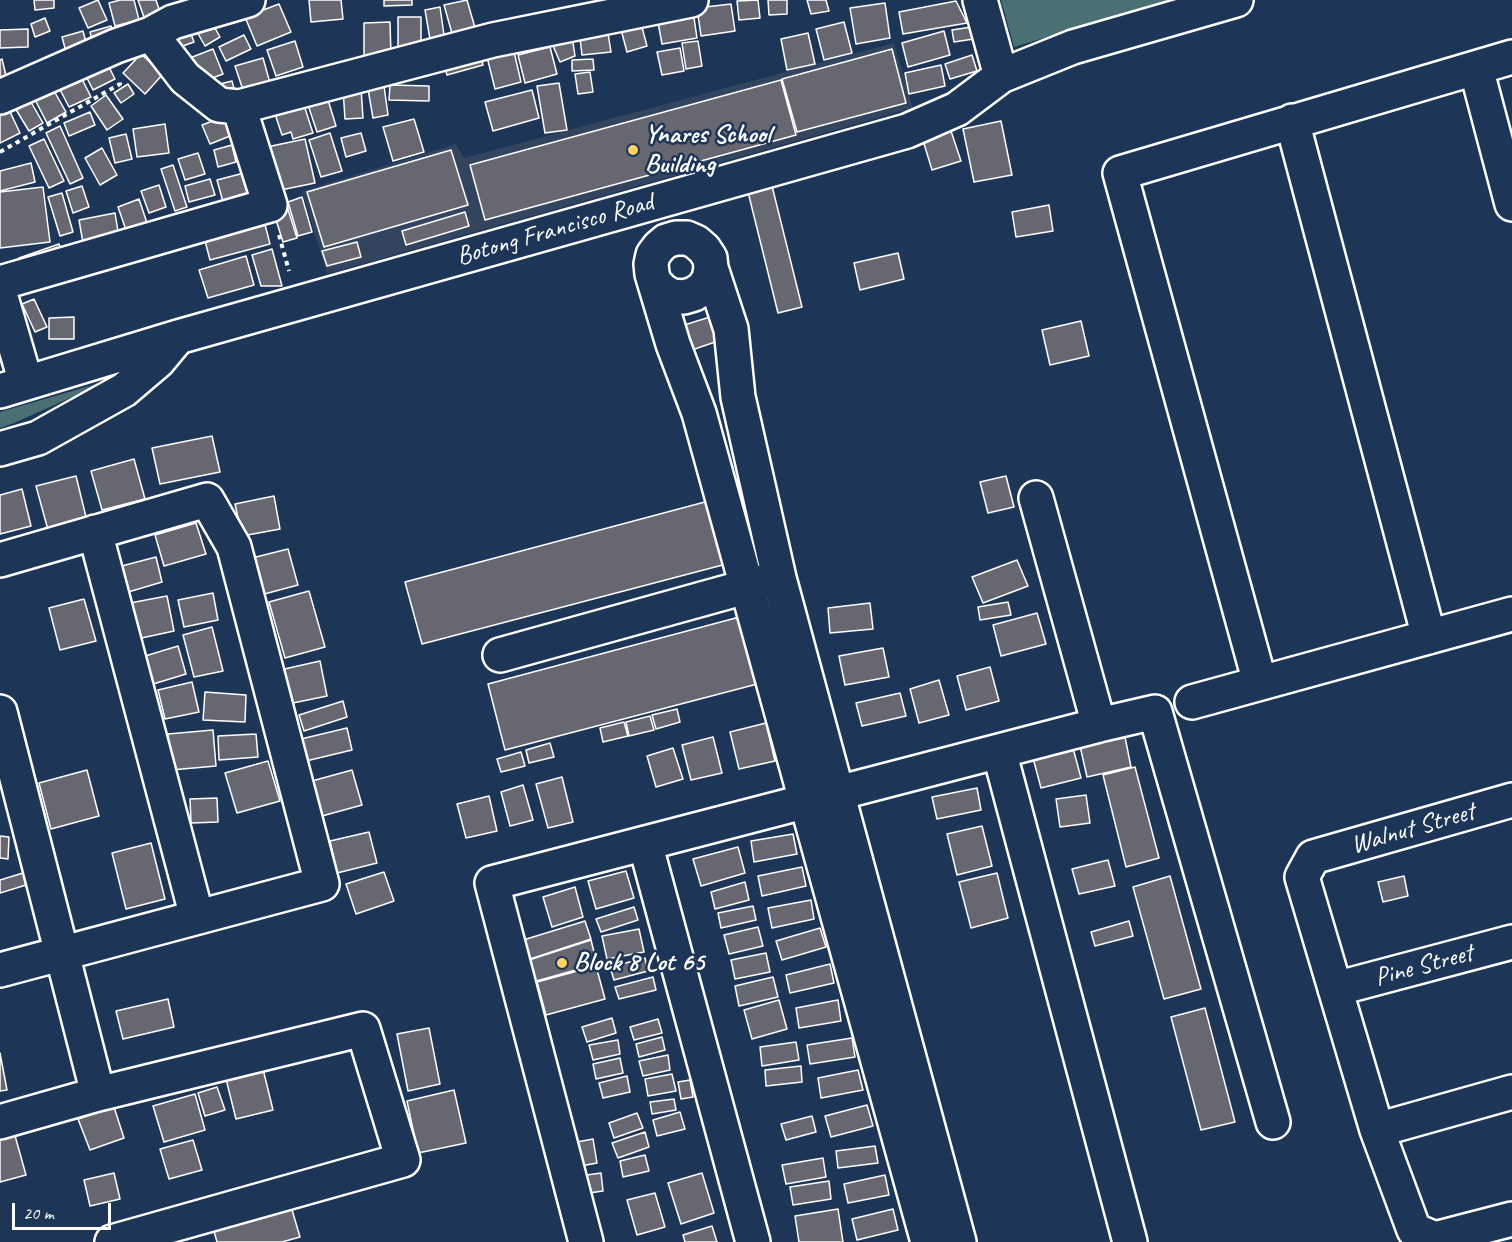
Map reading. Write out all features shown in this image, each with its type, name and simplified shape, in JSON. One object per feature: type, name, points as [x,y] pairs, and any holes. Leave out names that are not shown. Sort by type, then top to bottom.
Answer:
[{"type":"street","points":[[0,97],[116,46],[162,18],[248,0]]},
{"type":"street","points":[[162,18],[185,78],[219,105],[239,107],[493,40],[691,0]]},
{"type":"street","points":[[980,0],[1002,76]]},
{"type":"street","name":"Botong Francisco Road","points":[[13,387],[178,336],[907,131],[957,109],[1002,76],[1073,47],[1236,0]]},
{"type":"street","points":[[1260,683],[1120,173],[1512,57]]},
{"type":"street","points":[[1476,68],[1512,204]]},
{"type":"street","points":[[0,283],[270,206],[239,107]]},
{"type":"street","points":[[1292,121],[1429,637]]},
{"type":"street","points":[[628,209],[663,291],[672,296],[684,297],[703,288],[709,279],[694,191]]},
{"type":"street","points":[[928,1242],[822,797],[779,578],[738,397],[731,329],[704,255],[687,238],[676,238],[658,247],[654,269],[673,344],[699,414],[747,585],[822,797],[959,1242]]},
{"type":"street","points":[[0,294],[13,387]]},
{"type":"street","points":[[0,449],[38,438],[124,390],[158,361],[178,336]]},
{"type":"street","points":[[1036,498],[1099,725]]},
{"type":"street","points":[[0,560],[207,500],[234,547],[322,884],[0,970]]},
{"type":"street","points":[[95,532],[197,917]]},
{"type":"street","points":[[500,655],[779,578]]},
{"type":"street","points":[[1192,702],[1512,614]]},
{"type":"street","points":[[0,712],[98,1094]]},
{"type":"street","points":[[586,1242],[492,883],[1155,712],[1273,1122]]},
{"type":"street","points":[[999,751],[1130,1242]]},
{"type":"street","name":"Walnut Street","points":[[1335,989],[1302,877],[1313,857],[1512,800]]},
{"type":"street","points":[[645,843],[753,1242]]},
{"type":"street","name":"Pine Street","points":[[1335,989],[1512,942]]},
{"type":"street","points":[[1335,989],[1377,1130],[1414,1230],[1435,1239],[1512,1220]]},
{"type":"street","points":[[0,1122],[98,1094],[363,1029],[403,1160],[112,1242]]},
{"type":"street","points":[[1377,1130],[1512,1092]]},
{"type":"path","points":[[0,152],[120,84],[116,46]]},
{"type":"path","points":[[270,206],[298,303]]},
{"type":"shaded area","points":[[894,43],[913,108],[327,274],[302,191],[456,144],[464,158]]},
{"type":"green space","points":[[1001,0],[1171,0],[1014,47]]},
{"type":"green space","points":[[110,380],[14,423],[0,428],[0,412]]},
{"type":"building","points":[[34,0],[54,0],[54,8],[35,10]]},
{"type":"building","points":[[98,0],[107,20],[88,28],[79,8]]},
{"type":"building","points":[[134,0],[139,20],[115,26],[109,3]]},
{"type":"building","points":[[138,0],[156,0],[162,18],[146,23]]},
{"type":"building","points":[[309,0],[341,0],[343,19],[311,22]]},
{"type":"building","points":[[384,0],[412,0],[412,5],[384,6]]},
{"type":"building","points":[[467,0],[478,38],[455,44],[444,5]]},
{"type":"building","points":[[758,0],[760,18],[739,20],[737,1]]},
{"type":"building","points":[[768,0],[787,0],[787,14],[769,15]]},
{"type":"building","points":[[807,0],[826,0],[829,11],[811,14]]},
{"type":"building","points":[[956,1],[967,23],[903,34],[899,12]]},
{"type":"building","points":[[885,3],[890,38],[856,44],[850,8]]},
{"type":"building","points":[[279,4],[291,32],[257,46],[245,17]]},
{"type":"building","points":[[731,4],[735,31],[701,36],[697,8]]},
{"type":"building","points":[[440,7],[445,42],[431,45],[425,10]]},
{"type":"building","points":[[693,11],[697,38],[662,44],[657,17]]},
{"type":"building","points":[[207,14],[220,37],[205,46],[192,23]]},
{"type":"building","points":[[639,16],[647,46],[627,52],[619,22]]},
{"type":"building","points":[[398,17],[421,17],[421,48],[398,48]]},
{"type":"building","points":[[45,18],[50,31],[35,37],[31,24]]},
{"type":"building","points":[[390,22],[391,56],[364,56],[364,23]]},
{"type":"building","points":[[844,22],[852,53],[824,60],[816,29]]},
{"type":"building","points":[[187,23],[194,42],[169,51],[162,32]]},
{"type":"building","points":[[111,26],[115,42],[94,48],[90,32]]},
{"type":"building","points":[[978,26],[980,38],[954,42],[952,30]]},
{"type":"building","points":[[607,27],[611,52],[582,55],[579,30]]},
{"type":"building","points":[[28,29],[28,47],[0,48],[0,30]]},
{"type":"building","points":[[83,31],[87,46],[66,52],[62,37]]},
{"type":"building","points":[[944,31],[950,55],[908,67],[902,43]]},
{"type":"building","points":[[808,33],[815,64],[787,70],[781,39]]},
{"type":"building","points":[[244,35],[251,49],[226,61],[219,47]]},
{"type":"building","points":[[572,36],[575,56],[560,62],[551,41]]},
{"type":"building","points":[[295,41],[303,67],[276,76],[267,50]]},
{"type":"building","points":[[698,41],[702,66],[686,69],[682,43]]},
{"type":"building","points":[[478,47],[483,65],[447,75],[442,57]]},
{"type":"building","points":[[513,47],[521,82],[495,89],[486,53]]},
{"type":"building","points":[[550,47],[557,74],[525,83],[518,55]]},
{"type":"building","points":[[680,48],[684,71],[662,75],[657,52]]},
{"type":"building","points":[[213,49],[223,74],[199,83],[182,61]]},
{"type":"building","points":[[892,49],[906,103],[797,132],[782,79]]},
{"type":"building","points":[[141,54],[163,74],[145,94],[123,73]]},
{"type":"building","points":[[103,55],[115,79],[93,90],[81,66]]},
{"type":"building","points":[[972,55],[977,71],[950,79],[945,64]]},
{"type":"building","points":[[263,58],[270,83],[243,90],[235,66]]},
{"type":"building","points":[[2,59],[9,88],[0,90],[0,60]]},
{"type":"building","points":[[593,59],[594,70],[572,71],[572,60]]},
{"type":"building","points":[[941,65],[945,86],[909,94],[905,73]]},
{"type":"building","points":[[77,69],[91,97],[69,107],[55,80]]},
{"type":"building","points":[[590,72],[593,92],[578,94],[575,74]]},
{"type":"building","name":"Ynares School Building","points":[[781,80],[796,135],[485,220],[470,165]]},
{"type":"building","points":[[232,81],[236,96],[216,85]]},
{"type":"building","points":[[49,82],[66,112],[47,123],[31,92]]},
{"type":"building","points":[[559,83],[567,130],[545,133],[537,86]]},
{"type":"building","points":[[128,84],[134,94],[121,103],[114,93]]},
{"type":"building","points":[[390,85],[429,86],[429,101],[389,100]]},
{"type":"building","points":[[384,86],[388,115],[373,118],[368,89]]},
{"type":"building","points":[[361,88],[363,118],[345,119],[343,89]]},
{"type":"building","points":[[325,90],[336,126],[317,132],[305,96]]},
{"type":"building","points":[[532,90],[539,118],[493,131],[485,102]]},
{"type":"building","points":[[27,95],[43,123],[29,131],[12,103]]},
{"type":"building","points":[[106,95],[123,119],[107,130],[91,106]]},
{"type":"building","points":[[301,96],[313,133],[293,139],[291,132],[282,135],[272,105]]},
{"type":"building","points":[[5,101],[20,133],[0,143],[0,104]]},
{"type":"building","points":[[90,112],[95,125],[69,136],[64,123]]},
{"type":"building","points":[[223,117],[230,136],[210,144],[202,125]]},
{"type":"building","points":[[414,119],[424,152],[393,161],[383,127]]},
{"type":"building","points":[[1001,121],[1012,175],[974,182],[963,129]]},
{"type":"building","points":[[165,124],[169,153],[137,157],[133,129]]},
{"type":"building","points":[[60,126],[83,178],[70,184],[46,133]]},
{"type":"building","points":[[950,128],[961,161],[932,170],[922,137]]},
{"type":"building","points":[[330,133],[342,171],[321,177],[309,140]]},
{"type":"building","points":[[361,133],[366,151],[346,157],[341,138]]},
{"type":"building","points":[[126,134],[132,159],[115,163],[109,138]]},
{"type":"building","points":[[44,139],[64,181],[49,188],[29,146]]},
{"type":"building","points":[[305,139],[315,183],[271,192],[262,148]]},
{"type":"building","points":[[232,145],[236,162],[218,167],[214,150]]},
{"type":"building","points":[[102,148],[117,175],[100,185],[85,158]]},
{"type":"building","points":[[451,150],[468,205],[324,247],[307,192]]},
{"type":"building","points":[[198,153],[205,174],[185,180],[178,159]]},
{"type":"building","points":[[31,163],[35,182],[0,191],[0,171]]},
{"type":"building","points":[[173,165],[187,207],[175,211],[161,169]]},
{"type":"building","points":[[244,173],[250,195],[223,202],[217,180]]},
{"type":"building","points":[[210,179],[215,195],[189,202],[185,186]]},
{"type":"building","points":[[159,185],[166,207],[149,213],[141,191]]},
{"type":"building","points":[[82,186],[89,207],[73,213],[66,191]]},
{"type":"building","points":[[772,186],[802,307],[778,313],[748,192]]},
{"type":"building","points":[[43,187],[50,242],[0,248],[0,192]]},
{"type":"building","points":[[62,193],[73,232],[60,236],[48,197]]},
{"type":"building","points":[[302,197],[312,232],[298,236],[288,202]]},
{"type":"building","points":[[139,199],[148,226],[127,233],[118,207]]},
{"type":"building","points":[[286,203],[297,238],[283,242],[272,207]]},
{"type":"building","points":[[1049,205],[1053,231],[1016,237],[1012,212]]},
{"type":"building","points":[[465,212],[469,226],[406,245],[402,231]]},
{"type":"building","points":[[115,213],[119,237],[83,243],[79,220]]},
{"type":"building","points":[[263,217],[270,244],[210,260],[203,233]]},
{"type":"building","points":[[357,242],[361,257],[327,266],[322,251]]},
{"type":"building","points":[[59,244],[63,255],[23,269],[19,258]]},
{"type":"building","points":[[272,249],[282,286],[261,286],[252,255]]},
{"type":"building","points":[[898,253],[904,279],[860,290],[854,263]]},
{"type":"building","points":[[246,256],[254,285],[208,298],[199,270]]},
{"type":"building","points":[[34,299],[47,327],[35,332],[22,304]]},
{"type":"building","points":[[74,317],[74,339],[49,339],[49,318]]},
{"type":"building","points":[[710,317],[718,341],[689,351],[681,326]]},
{"type":"building","points":[[1081,321],[1089,356],[1050,365],[1042,330]]},
{"type":"building","points":[[212,436],[220,472],[160,484],[152,448]]},
{"type":"building","points":[[134,459],[145,499],[102,510],[91,471]]},
{"type":"building","points":[[76,476],[87,521],[48,530],[36,486]]},
{"type":"building","points":[[1006,476],[1014,507],[988,513],[980,482]]},
{"type":"building","points":[[22,489],[31,526],[0,534],[0,495]]},
{"type":"building","points":[[274,496],[280,529],[242,536],[235,504]]},
{"type":"building","points":[[716,499],[734,562],[422,644],[405,582]]},
{"type":"building","points":[[196,523],[206,554],[164,566],[155,535]]},
{"type":"building","points":[[288,549],[298,585],[257,596],[248,559]]},
{"type":"building","points":[[156,557],[162,582],[125,593],[118,567]]},
{"type":"building","points":[[1017,560],[1028,586],[983,603],[972,577]]},
{"type":"building","points":[[309,591],[325,647],[285,658],[269,602]]},
{"type":"building","points":[[213,593],[218,620],[184,627],[178,600]]},
{"type":"building","points":[[167,596],[174,631],[137,639],[130,603]]},
{"type":"building","points":[[84,599],[96,641],[60,650],[49,608]]},
{"type":"building","points":[[1008,602],[1011,615],[980,620],[978,607]]},
{"type":"building","points":[[870,603],[873,629],[830,633],[828,608]]},
{"type":"building","points":[[1037,613],[1046,644],[1001,656],[993,625]]},
{"type":"building","points":[[747,615],[765,682],[505,750],[488,684]]},
{"type":"building","points":[[212,627],[223,671],[194,677],[183,635]]},
{"type":"building","points":[[178,646],[186,674],[150,685],[142,657]]},
{"type":"building","points":[[883,648],[889,677],[845,685],[839,656]]},
{"type":"building","points":[[320,661],[327,696],[288,704],[280,670]]},
{"type":"building","points":[[990,667],[999,701],[966,710],[957,676]]},
{"type":"building","points":[[939,680],[949,715],[919,723],[910,689]]},
{"type":"building","points":[[192,682],[199,712],[165,719],[158,690]]},
{"type":"building","points":[[205,692],[246,695],[245,722],[203,720]]},
{"type":"building","points":[[900,693],[906,716],[862,726],[856,703]]},
{"type":"building","points":[[343,701],[347,717],[304,731],[299,715]]},
{"type":"building","points":[[677,709],[680,722],[656,729],[652,715]]},
{"type":"building","points":[[650,716],[654,730],[629,736],[626,722]]},
{"type":"building","points":[[624,722],[628,736],[603,742],[600,728]]},
{"type":"building","points":[[766,723],[775,761],[739,769],[730,732]]},
{"type":"building","points":[[347,728],[352,750],[306,761],[301,739]]},
{"type":"building","points":[[213,730],[216,766],[171,770],[168,734]]},
{"type":"building","points":[[256,734],[258,757],[219,760],[218,736]]},
{"type":"building","points":[[713,737],[722,773],[691,780],[682,745]]},
{"type":"building","points":[[1125,737],[1131,767],[1087,777],[1080,746]]},
{"type":"building","points":[[550,743],[554,757],[529,763],[526,750]]},
{"type":"building","points":[[673,748],[683,779],[656,787],[647,756]]},
{"type":"building","points":[[1073,748],[1081,778],[1041,788],[1033,758]]},
{"type":"building","points":[[521,752],[525,766],[501,772],[497,759]]},
{"type":"building","points":[[268,761],[280,801],[237,813],[225,773]]},
{"type":"building","points":[[1135,767],[1159,858],[1126,867],[1103,775]]},
{"type":"building","points":[[87,770],[99,816],[51,829],[39,783]]},
{"type":"building","points":[[352,770],[362,805],[322,816],[312,781]]},
{"type":"building","points":[[562,777],[573,822],[548,828],[536,784]]},
{"type":"building","points":[[523,785],[533,820],[510,826],[501,792]]},
{"type":"building","points":[[977,788],[981,810],[937,819],[932,797]]},
{"type":"building","points":[[1086,795],[1090,823],[1060,827],[1056,799]]},
{"type":"building","points":[[489,796],[497,831],[466,838],[457,804]]},
{"type":"building","points":[[217,798],[218,822],[191,823],[190,799]]},
{"type":"building","points":[[982,826],[992,866],[957,875],[947,834]]},
{"type":"building","points":[[369,832],[377,863],[337,873],[330,841]]},
{"type":"building","points":[[793,834],[797,854],[754,862],[751,841]]},
{"type":"building","points":[[0,836],[9,837],[8,859],[0,858]]},
{"type":"building","points":[[151,843],[165,899],[126,909],[112,853]]},
{"type":"building","points":[[738,847],[745,873],[701,886],[693,859]]},
{"type":"building","points":[[1108,860],[1115,886],[1079,894],[1072,869]]},
{"type":"building","points":[[802,867],[806,886],[762,896],[758,876]]},
{"type":"building","points":[[626,871],[634,898],[596,909],[588,881]]},
{"type":"building","points":[[384,872],[394,901],[356,914],[346,884]]},
{"type":"building","points":[[23,873],[26,885],[0,893],[0,880]]},
{"type":"building","points":[[997,873],[1008,918],[971,928],[959,882]]},
{"type":"building","points":[[1170,876],[1201,989],[1164,999],[1133,887]]},
{"type":"building","points":[[1404,876],[1408,896],[1383,902],[1378,882]]},
{"type":"building","points":[[745,882],[749,900],[715,909],[711,892]]},
{"type":"building","points":[[575,887],[583,917],[552,927],[543,897]]},
{"type":"building","points":[[811,900],[814,919],[772,928],[768,908]]},
{"type":"building","points":[[753,906],[756,920],[721,928],[718,913]]},
{"type":"building","points":[[634,907],[638,920],[601,932],[596,919]]},
{"type":"building","points":[[585,921],[591,939],[527,960],[520,941]]},
{"type":"building","points":[[1129,921],[1133,936],[1095,946],[1091,932]]},
{"type":"building","points":[[758,927],[763,946],[729,954],[724,935]]},
{"type":"building","points":[[820,928],[826,947],[782,960],[776,941]]},
{"type":"building","points":[[639,929],[644,952],[607,959],[602,936]]},
{"type":"building","name":"Block 8 Lot 65","points":[[591,940],[597,964],[533,982],[526,961]]},
{"type":"building","points":[[766,953],[770,972],[735,979],[731,960]]},
{"type":"building","points":[[645,958],[648,971],[614,980],[610,967]]},
{"type":"building","points":[[830,964],[834,983],[790,993],[786,975]]},
{"type":"building","points":[[596,966],[605,999],[546,1015],[537,982]]},
{"type":"building","points":[[653,977],[656,990],[619,999],[615,987]]},
{"type":"building","points":[[773,977],[778,997],[739,1006],[735,986]]},
{"type":"building","points":[[168,999],[174,1027],[123,1039],[116,1011]]},
{"type":"building","points":[[779,1000],[787,1029],[752,1039],[744,1010]]},
{"type":"building","points":[[838,1000],[841,1021],[799,1028],[796,1008]]},
{"type":"building","points":[[1205,1008],[1235,1122],[1201,1130],[1171,1017]]},
{"type":"building","points":[[612,1018],[616,1033],[587,1042],[582,1027]]},
{"type":"building","points":[[658,1019],[662,1033],[634,1040],[630,1027]]},
{"type":"building","points":[[429,1028],[440,1084],[408,1091],[397,1034]]},
{"type":"building","points":[[662,1037],[665,1050],[639,1057],[636,1044]]},
{"type":"building","points":[[852,1038],[855,1057],[810,1064],[807,1045]]},
{"type":"building","points":[[618,1040],[620,1054],[593,1060],[589,1045]]},
{"type":"building","points":[[796,1042],[799,1060],[762,1066],[760,1047]]},
{"type":"building","points":[[0,1053],[7,1090],[0,1091]]},
{"type":"building","points":[[668,1055],[670,1070],[643,1076],[639,1061]]},
{"type":"building","points":[[620,1058],[623,1073],[596,1079],[593,1064]]},
{"type":"building","points":[[262,1065],[273,1110],[236,1119],[225,1075]]},
{"type":"building","points":[[801,1066],[802,1082],[766,1086],[765,1070]]},
{"type":"building","points":[[858,1070],[863,1090],[821,1098],[818,1078]]},
{"type":"building","points":[[672,1074],[676,1091],[648,1096],[645,1079]]},
{"type":"building","points":[[627,1076],[630,1092],[603,1098],[599,1083]]},
{"type":"building","points":[[690,1080],[693,1097],[681,1099],[678,1082]]},
{"type":"building","points":[[217,1087],[225,1110],[205,1116],[198,1093]]},
{"type":"building","points":[[454,1090],[466,1143],[418,1153],[407,1101]]},
{"type":"building","points":[[195,1094],[205,1130],[164,1142],[153,1106]]},
{"type":"building","points":[[674,1099],[676,1110],[652,1114],[650,1102]]},
{"type":"building","points":[[867,1105],[873,1126],[831,1137],[825,1116]]},
{"type":"building","points":[[114,1107],[124,1138],[90,1150],[78,1119]]},
{"type":"building","points":[[680,1112],[685,1129],[657,1136],[653,1120]]},
{"type":"building","points":[[637,1113],[643,1128],[614,1138],[609,1123]]},
{"type":"building","points":[[812,1116],[816,1132],[786,1140],[781,1124]]},
{"type":"building","points":[[14,1132],[26,1175],[0,1182],[0,1136]]},
{"type":"building","points":[[645,1132],[649,1147],[618,1158],[612,1143]]},
{"type":"building","points":[[593,1139],[597,1163],[581,1166],[577,1142]]},
{"type":"building","points":[[193,1140],[202,1170],[169,1179],[160,1149]]},
{"type":"building","points":[[875,1146],[878,1163],[838,1168],[836,1151]]},
{"type":"building","points":[[645,1155],[649,1171],[623,1177],[620,1161]]},
{"type":"building","points":[[823,1158],[826,1177],[786,1184],[782,1165]]},
{"type":"building","points":[[114,1173],[120,1199],[90,1206],[84,1180]]},
{"type":"building","points":[[601,1173],[603,1191],[589,1193],[587,1175]]},
{"type":"building","points":[[702,1173],[714,1213],[681,1224],[668,1183]]},
{"type":"building","points":[[885,1175],[889,1195],[848,1203],[844,1184]]},
{"type":"building","points":[[829,1181],[831,1199],[793,1205],[790,1187]]},
{"type":"building","points":[[655,1193],[665,1227],[637,1235],[627,1200]]},
{"type":"building","points":[[290,1203],[300,1237],[282,1242],[217,1242],[212,1224]]},
{"type":"building","points":[[838,1209],[843,1242],[799,1242],[795,1216]]},
{"type":"building","points":[[893,1209],[898,1230],[857,1240],[852,1219]]},
{"type":"building","points":[[712,1226],[717,1242],[685,1242],[683,1235]]},
{"type":"place","name":"Ynares School Building","points":[[633,150]]},
{"type":"place","name":"Block 8 Lot 65","points":[[562,963]]}]
